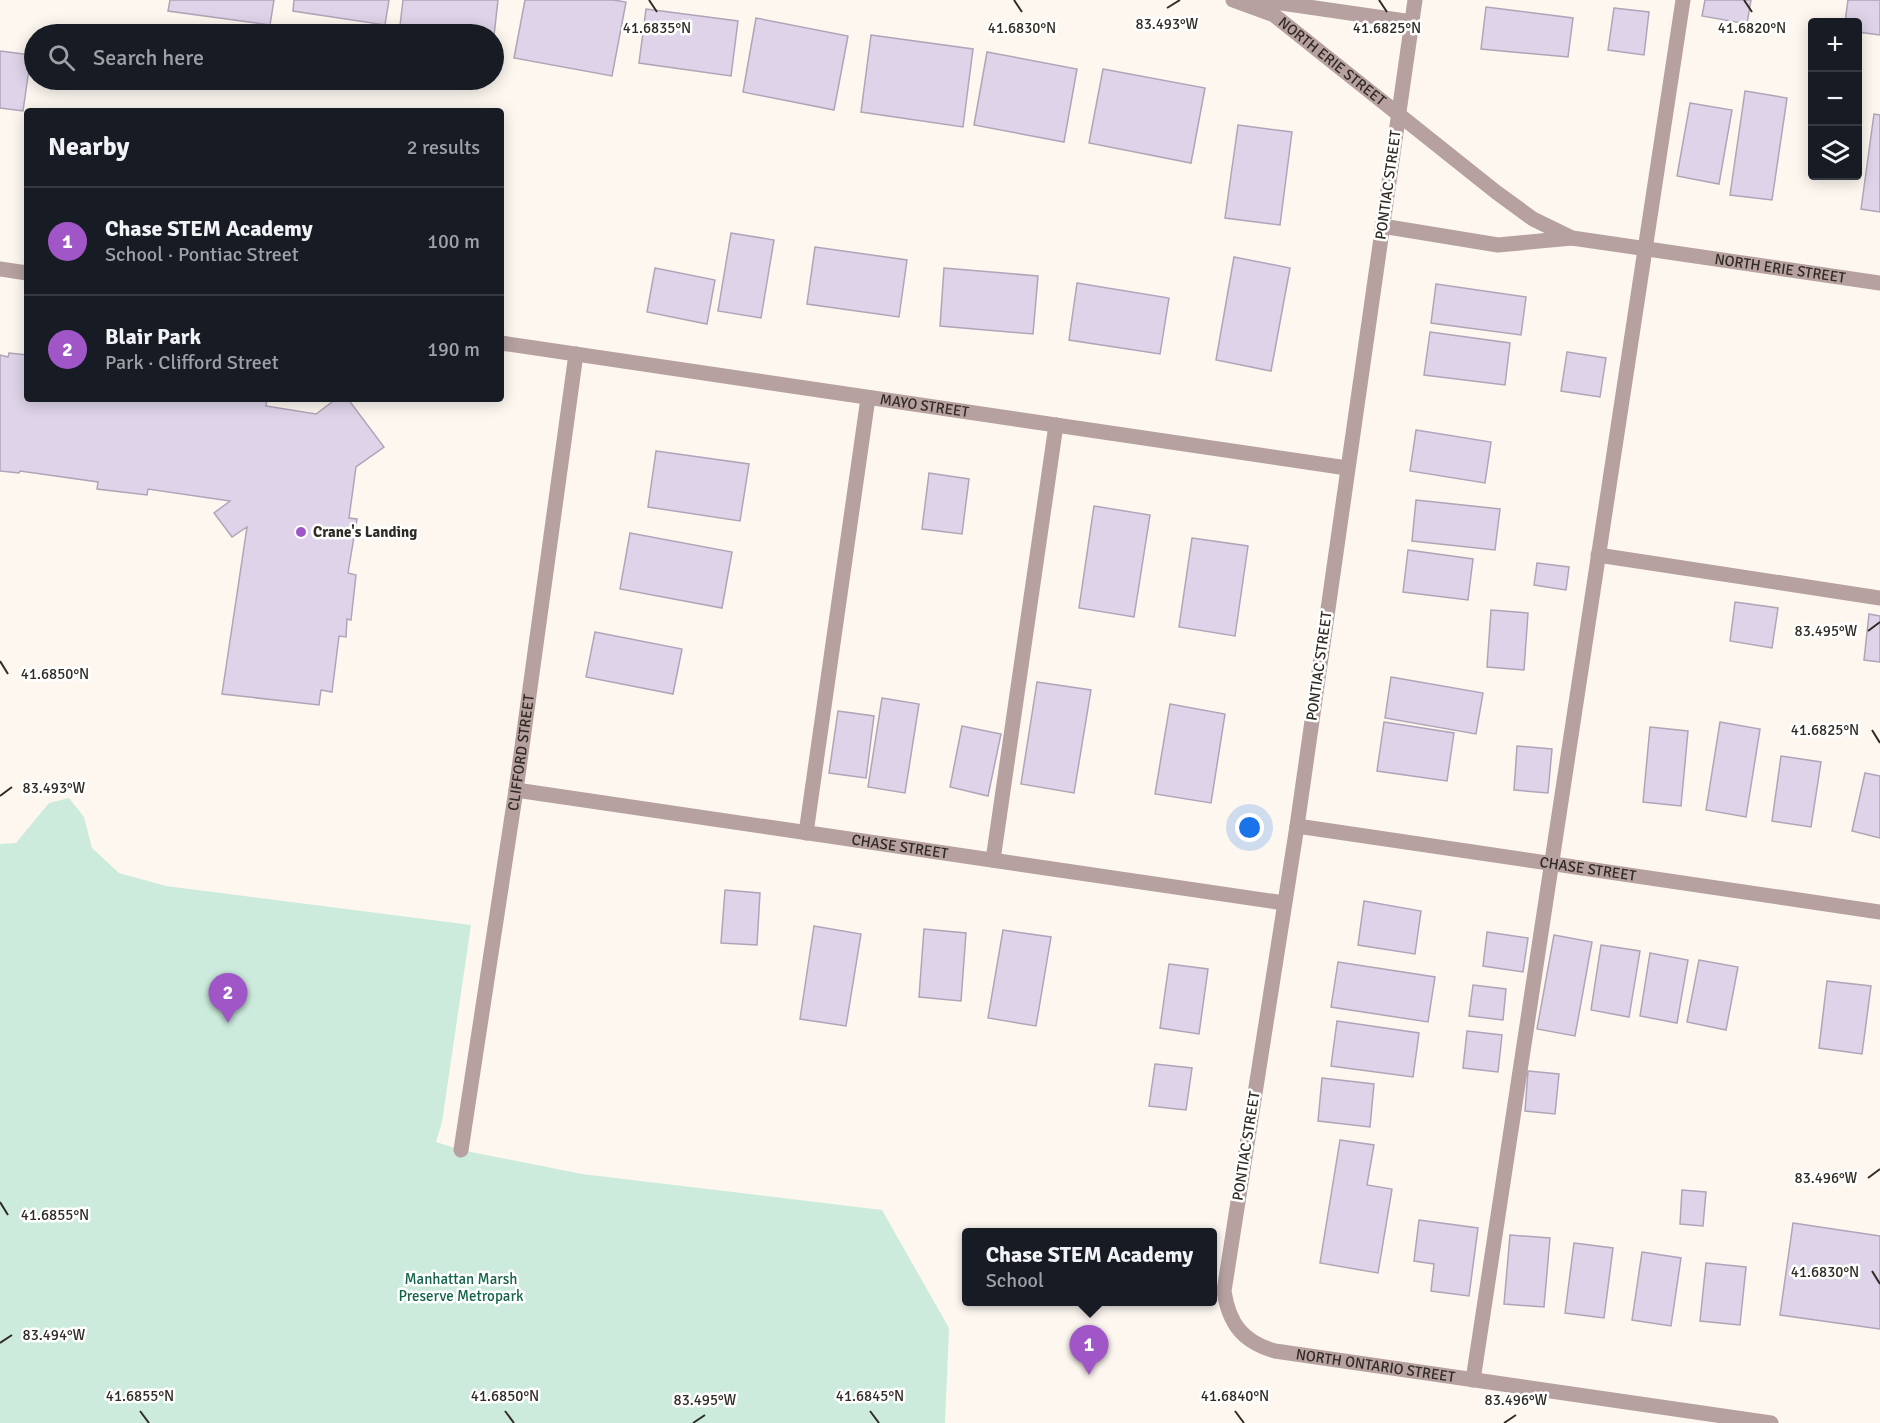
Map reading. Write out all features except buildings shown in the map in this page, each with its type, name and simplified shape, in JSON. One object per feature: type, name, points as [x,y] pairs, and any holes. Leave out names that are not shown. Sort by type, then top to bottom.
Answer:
[{"type":"street","name":"NORTH ERIE STREET","points":[[1233,0],[1274,15],[1496,192],[1533,219],[1572,238]]},
{"type":"street","name":"NORTH ERIE STREET","points":[[1260,0],[1412,22]]},
{"type":"street","name":"PONTIAC STREET","points":[[1238,1328],[1226,1304],[1224,1291],[1297,826],[1415,0]]},
{"type":"street","points":[[1473,1380],[1683,0]]},
{"type":"street","name":"NORTH ERIE STREET","points":[[1382,226],[1498,245],[1572,238],[1880,283]]},
{"type":"street","points":[[0,269],[24,273]]},
{"type":"street","name":"MAYO STREET","points":[[504,343],[1347,468]]},
{"type":"street","name":"CLIFFORD STREET","points":[[461,1150],[516,790],[576,354]]},
{"type":"street","points":[[806,832],[868,398]]},
{"type":"street","points":[[993,860],[1056,425]]},
{"type":"street","points":[[1599,555],[1880,598]]},
{"type":"street","name":"CHASE STREET","points":[[516,790],[1284,903]]},
{"type":"street","name":"CHASE STREET","points":[[1297,826],[1880,912]]},
{"type":"street","name":"NORTH ONTARIO STREET","points":[[1238,1328],[1259,1347],[1275,1351],[1473,1380],[1677,1416],[1771,1423]]},
{"type":"green space","name":"Manhattan Marsh Preserve Metropark","points":[[69,798],[84,817],[92,848],[119,873],[166,886],[471,925],[442,1122],[436,1142],[461,1150],[582,1174],[882,1210],[949,1328],[945,1423],[0,1423],[0,844],[16,843],[49,803]]},
{"type":"place","name":"Crane's Landing","points":[[301,532]]},
{"type":"place","name":"Blair Park","points":[[228,1023]]},
{"type":"place","name":"Chase STEM Academy","points":[[1089,1375]]}]
